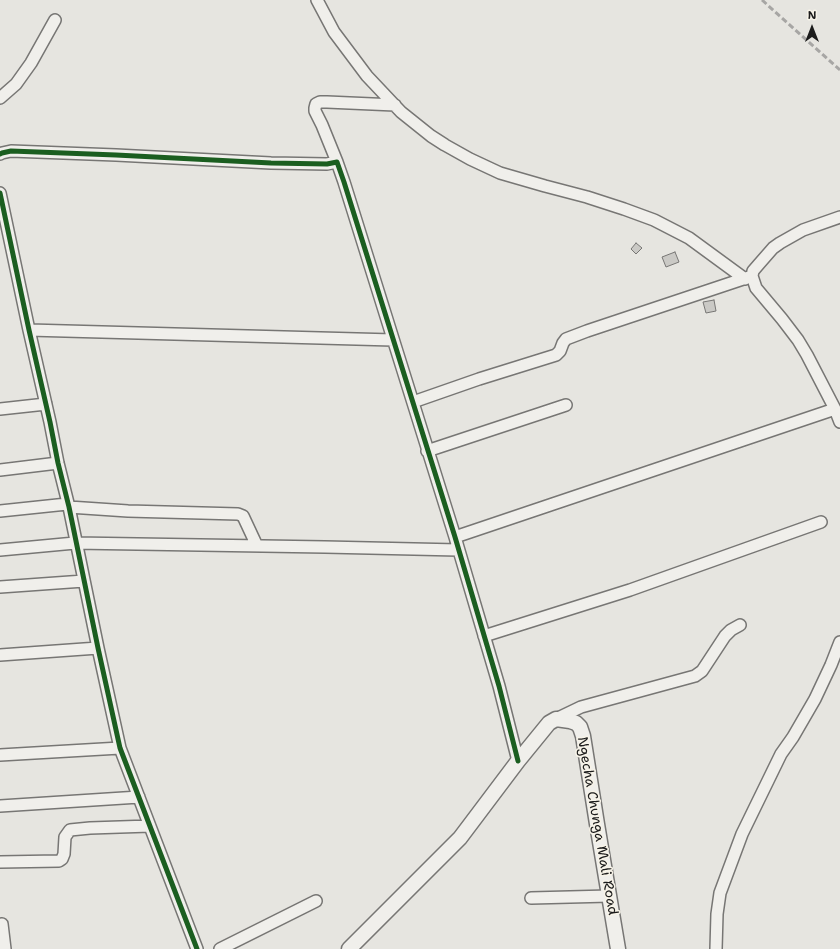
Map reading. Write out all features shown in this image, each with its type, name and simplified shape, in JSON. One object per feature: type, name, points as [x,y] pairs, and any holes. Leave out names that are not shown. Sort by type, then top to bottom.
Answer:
[{"type":"main road","points":[[349,949],[460,838],[518,761],[549,723],[556,719]]},
{"type":"main road","name":"Ngecha Chunga Mali Road","points":[[556,719],[570,721],[576,724],[580,727],[583,736],[618,949]]},
{"type":"street","points":[[317,0],[334,32],[367,76],[402,112],[431,136],[470,159],[500,173],[588,197],[654,220],[689,238],[748,278],[787,325],[807,354],[840,422]]},
{"type":"street","points":[[0,98],[16,84],[31,63],[55,20]]},
{"type":"street","points":[[395,105],[320,102],[316,104],[315,111],[344,182],[413,402],[499,686],[518,761]]},
{"type":"street","points":[[0,154],[2,152],[11,151],[271,163],[327,164],[337,162]]},
{"type":"street","points":[[0,193],[28,330],[46,404],[120,748],[197,949]]},
{"type":"street","points":[[413,402],[556,354],[560,351],[566,339],[587,331],[748,278],[773,248],[780,243],[803,230],[840,217]]},
{"type":"street","points":[[28,330],[393,340]]},
{"type":"street","points":[[0,409],[46,404]]},
{"type":"street","points":[[427,451],[566,405]]},
{"type":"street","points":[[455,537],[835,409]]},
{"type":"street","points":[[0,470],[58,463]]},
{"type":"street","points":[[0,511],[68,505],[128,511],[238,514],[243,516],[257,546]]},
{"type":"street","points":[[484,636],[630,590],[821,522]]},
{"type":"street","points":[[0,550],[75,543],[458,550]]},
{"type":"street","points":[[0,587],[84,581]]},
{"type":"street","points":[[556,719],[581,707],[699,674],[725,636],[731,630],[740,625]]},
{"type":"street","points":[[716,949],[717,914],[720,893],[742,834],[781,754],[793,737],[815,699],[840,642]]},
{"type":"street","points":[[0,655],[98,648]]},
{"type":"street","points":[[0,756],[120,748]]},
{"type":"street","points":[[0,806],[139,797]]},
{"type":"street","points":[[0,862],[59,861],[62,859],[64,854],[65,837],[70,830],[150,826]]},
{"type":"street","points":[[531,898],[609,896]]},
{"type":"street","points":[[220,949],[316,901]]},
{"type":"street","points":[[2,924],[5,949]]},
{"type":"building","points":[[636,243],[642,248],[636,254],[631,249]]},
{"type":"building","points":[[675,252],[679,262],[666,267],[662,257]]},
{"type":"building","points":[[714,300],[716,311],[706,313],[703,302]]},
{"type":"railway","points":[[762,0],[840,70]]},
{"type":"cycle path","points":[[0,154],[11,151],[271,163],[327,164],[337,162],[455,537],[499,686],[518,761]]},
{"type":"cycle path","points":[[0,193],[120,748],[197,949]]}]
